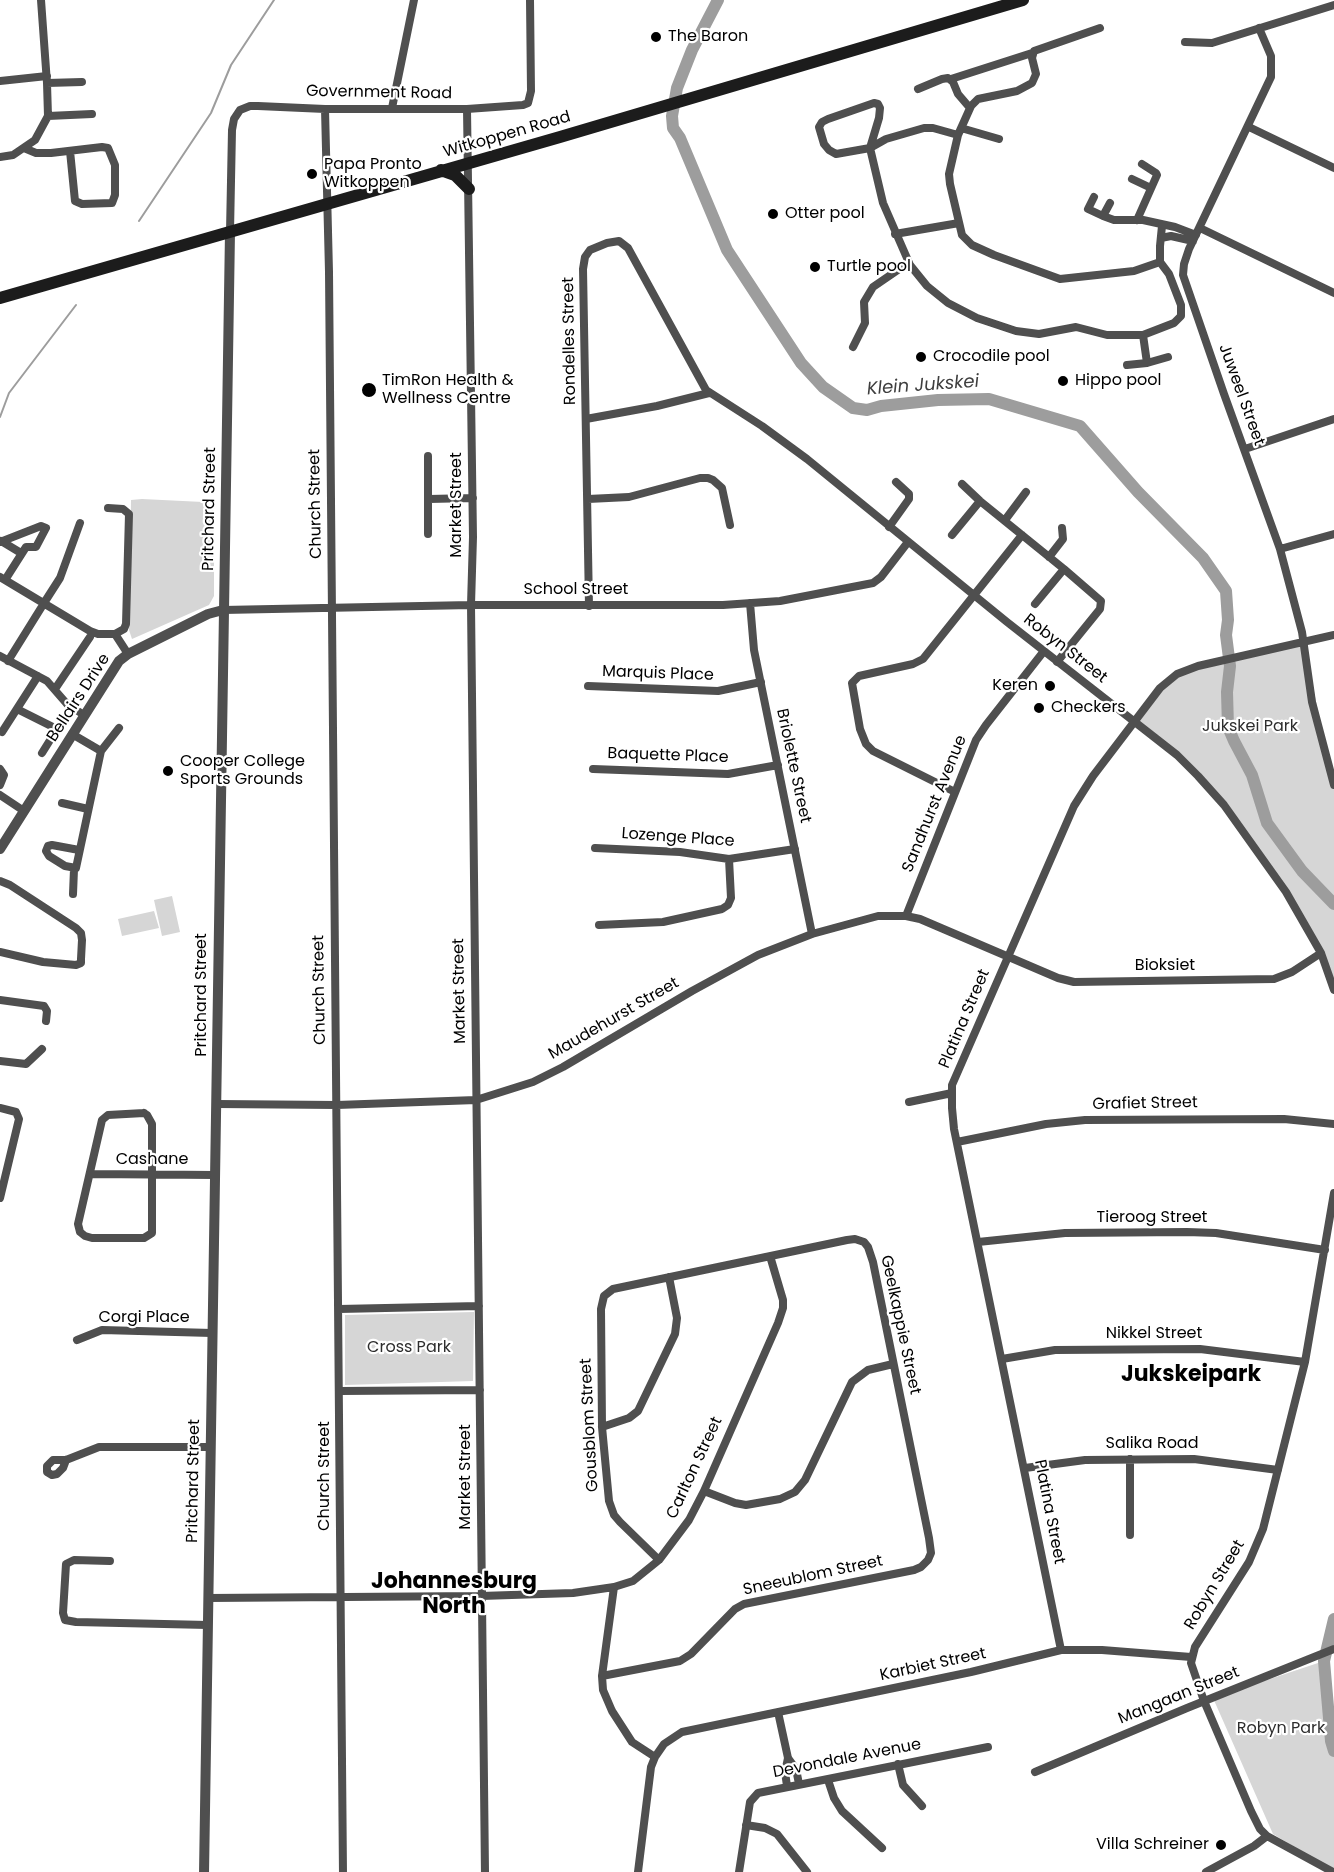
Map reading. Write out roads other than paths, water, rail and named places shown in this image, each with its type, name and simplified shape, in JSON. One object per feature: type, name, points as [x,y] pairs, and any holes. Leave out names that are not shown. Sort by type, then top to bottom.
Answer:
[{"type":"main road","name":"Witkoppen Road","points":[[0,298],[1023,0]]},
{"type":"main road","points":[[441,171],[455,175],[469,189]]},
{"type":"street","points":[[0,157],[13,155],[26,147],[40,132],[48,116],[41,0]]},
{"type":"street","points":[[392,108],[414,0]]},
{"type":"street","name":"Government Road","points":[[234,119],[240,110],[250,106],[467,110],[519,106],[528,103],[531,91],[530,0]]},
{"type":"street","points":[[1185,42],[1208,44],[1334,5]]},
{"type":"street","points":[[918,89],[942,78],[951,79],[1100,28]]},
{"type":"street","name":"Juweel Street","points":[[1259,28],[1271,56],[1272,73],[1249,127],[1195,238],[1184,264],[1184,279],[1280,549],[1304,642],[1312,702],[1329,750],[1334,785]]},
{"type":"street","points":[[1032,53],[1036,74],[1034,80],[1017,91],[978,99],[970,108],[959,132],[949,178],[964,239],[994,255],[1060,279],[1134,271],[1160,262]]},
{"type":"street","points":[[951,79],[958,94],[970,108]]},
{"type":"street","points":[[0,81],[82,82]]},
{"type":"street","points":[[999,139],[924,128],[886,138],[870,148],[839,154],[829,150],[822,140],[819,128],[822,122],[828,119],[874,103],[878,104],[879,118],[870,148],[881,196],[908,263],[927,286],[948,303],[977,318],[1012,330],[1039,334],[1076,327],[1107,334],[1143,335],[1180,319],[1181,305],[1169,274],[1160,262],[1162,226]]},
{"type":"street","name":"Church Street","points":[[325,109],[340,1391],[343,1872]]},
{"type":"street","name":"Market Street","points":[[467,110],[473,498],[471,605],[485,1872]]},
{"type":"street","points":[[48,116],[92,114]]},
{"type":"street","name":"Pritchard Street","points":[[204,1872],[209,1448],[217,1104],[230,232],[234,119]]},
{"type":"street","points":[[1249,127],[1334,168]]},
{"type":"street","points":[[26,147],[36,153],[108,148],[115,165],[115,195],[112,203],[82,204],[75,201],[70,151]]},
{"type":"street","points":[[1137,220],[1157,174],[1142,164]]},
{"type":"street","points":[[1132,179],[1151,188]]},
{"type":"street","points":[[1094,197],[1089,210],[1103,216],[1114,220],[1137,220],[1175,227],[1195,238],[1334,293]]},
{"type":"street","points":[[1103,216],[1110,203]]},
{"type":"street","points":[[895,234],[959,223]]},
{"type":"street","points":[[1161,238],[1195,238]]},
{"type":"street","name":"Rondelles Street","points":[[589,606],[583,269],[585,257],[592,249],[615,241],[622,242],[628,248],[709,393]]},
{"type":"street","points":[[853,347],[865,323],[864,302],[873,287],[908,263]]},
{"type":"street","points":[[1143,335],[1147,363]]},
{"type":"street","points":[[1127,365],[1147,363],[1168,357]]},
{"type":"street","points":[[586,419],[657,406],[709,393]]},
{"type":"street","name":"Robyn Street","points":[[709,393],[762,426],[801,455],[974,596],[1177,755],[1224,805],[1286,892],[1321,954],[1334,990]]},
{"type":"street","points":[[1245,449],[1334,419]]},
{"type":"street","points":[[428,456],[428,534]]},
{"type":"street","points":[[588,499],[629,497],[700,478],[708,478],[722,488],[730,525]]},
{"type":"street","points":[[889,527],[909,499],[909,494],[896,482]]},
{"type":"street","points":[[962,484],[1100,599],[1101,605],[1057,662]]},
{"type":"street","points":[[1005,520],[1026,492]]},
{"type":"street","points":[[429,499],[473,498]]},
{"type":"street","points":[[952,535],[980,501]]},
{"type":"street","points":[[1,542],[45,526],[45,532],[36,547],[27,546],[3,578],[43,605],[90,631],[98,634],[115,634],[124,629],[126,624],[129,514],[123,509],[108,508]]},
{"type":"street","points":[[80,524],[60,578],[4,658],[39,676],[55,689],[67,704],[84,716]]},
{"type":"street","points":[[1049,557],[1063,539],[1062,528]]},
{"type":"street","points":[[1280,549],[1334,534]]},
{"type":"street","points":[[955,792],[881,755],[866,744],[860,729],[852,684],[859,676],[921,661],[1022,535]]},
{"type":"street","points":[[1,542],[21,553]]},
{"type":"street","name":"School Street","points":[[224,610],[750,603],[792,599],[873,583],[881,578],[908,542]]},
{"type":"street","points":[[1035,604],[1064,568]]},
{"type":"street","name":"Briolette Street","points":[[750,603],[753,645],[812,934]]},
{"type":"street","name":"Bellairs Drive","points":[[0,849],[119,661],[128,654],[208,614],[224,610]]},
{"type":"street","points":[[115,634],[128,654]]},
{"type":"street","name":"Platina Street","points":[[1062,1650],[954,1128],[952,1085],[1074,806],[1158,690],[1173,676],[1188,669],[1334,635]]},
{"type":"street","points":[[55,689],[90,637]]},
{"type":"street","name":"Sandhurst Avenue","points":[[906,916],[980,733],[1044,651]]},
{"type":"street","points":[[2,732],[39,676]]},
{"type":"street","name":"Marquis Place","points":[[588,686],[718,691],[761,682]]},
{"type":"street","points":[[17,710],[57,729]]},
{"type":"street","points":[[42,753],[63,720]]},
{"type":"street","points":[[73,894],[74,869],[77,866],[101,751],[119,728]]},
{"type":"street","points":[[72,734],[101,751]]},
{"type":"street","name":"Baquette Place","points":[[593,769],[728,774],[778,765]]},
{"type":"street","points":[[0,769],[4,775],[0,785]]},
{"type":"street","points":[[0,795],[24,811]]},
{"type":"street","points":[[62,803],[88,809]]},
{"type":"street","points":[[74,869],[49,856],[46,848],[54,845],[79,850]]},
{"type":"street","name":"Lozenge Place","points":[[595,848],[680,852],[729,859],[795,849]]},
{"type":"street","points":[[599,925],[663,922],[722,909],[728,905],[731,898],[729,859]]},
{"type":"street","points":[[0,881],[76,927],[81,933],[82,940],[81,963],[76,965],[43,962],[0,952]]},
{"type":"street","name":"Maudehurst Street","points":[[217,1104],[337,1105],[477,1100],[533,1082],[563,1067],[747,960],[812,934],[870,917],[906,916],[930,923],[1008,957]]},
{"type":"street","name":"Bioksiet","points":[[1008,957],[1068,981],[1208,981],[1279,978],[1321,954]]},
{"type":"street","points":[[0,1000],[44,1006],[47,1011],[46,1021]]},
{"type":"street","points":[[0,1062],[26,1064],[42,1049]]},
{"type":"street","points":[[909,1101],[952,1093]]},
{"type":"street","points":[[0,1108],[16,1112],[19,1119],[3,1167],[0,1198]]},
{"type":"street","points":[[144,1113],[152,1124],[153,1231],[149,1236],[144,1238],[92,1238],[80,1232],[78,1224],[90,1174],[102,1120],[106,1116],[144,1113]]},
{"type":"street","name":"Grafiet Street","points":[[957,1142],[1046,1124],[1085,1120],[1284,1119],[1334,1124]]},
{"type":"street","name":"Cashane","points":[[90,1174],[215,1175]]},
{"type":"street","name":"Robyn Street","points":[[1333,1872],[1267,1836],[1260,1829],[1204,1701],[1193,1672],[1191,1657],[1253,1553],[1263,1529],[1305,1362],[1334,1193]]},
{"type":"street","name":"Tieroog Street","points":[[978,1242],[1059,1234],[1175,1232],[1216,1233],[1325,1250]]},
{"type":"street","name":"Geelkappie Street","points":[[601,1305],[606,1294],[613,1289],[852,1239],[867,1245],[873,1262],[931,1547]]},
{"type":"street","name":"Carlton Street","points":[[208,1598],[573,1593],[614,1587],[636,1579],[659,1560],[684,1528],[704,1491],[781,1317],[782,1296],[770,1256]]},
{"type":"street","points":[[602,1428],[629,1418],[639,1411],[675,1334],[677,1323],[669,1277]]},
{"type":"street","name":"Gousblom Street","points":[[601,1305],[602,1428],[611,1509],[620,1522],[659,1560]]},
{"type":"street","points":[[339,1309],[479,1306]]},
{"type":"street","name":"Corgi Place","points":[[76,1340],[102,1330],[212,1334]]},
{"type":"street","name":"Nikkel Street","points":[[1002,1359],[1054,1350],[1200,1348],[1305,1362]]},
{"type":"street","points":[[704,1491],[746,1505],[780,1499],[795,1492],[805,1480],[852,1382],[868,1370],[893,1364]]},
{"type":"street","points":[[340,1391],[480,1389]]},
{"type":"street","points":[[66,1460],[92,1449],[107,1446],[209,1448]]},
{"type":"street","points":[[1130,1459],[1130,1535]]},
{"type":"street","name":"Salika Road","points":[[1025,1468],[1073,1460],[1194,1459],[1278,1470]]},
{"type":"street","name":"Sneeublom Street","points":[[602,1676],[680,1661],[691,1654],[735,1609],[744,1604],[921,1567],[928,1560],[931,1547]]},
{"type":"street","points":[[110,1561],[74,1560],[66,1563],[63,1613],[65,1620],[76,1623],[208,1625]]},
{"type":"street","points":[[614,1587],[602,1676],[606,1698],[628,1737],[637,1747],[655,1757],[650,1777],[638,1872]]},
{"type":"street","name":"Mangaan Street","points":[[1035,1772],[1334,1649]]},
{"type":"street","name":"Karbiet Street","points":[[655,1757],[664,1744],[682,1732],[981,1670],[1062,1650],[1102,1650],[1191,1657]]},
{"type":"street","points":[[778,1712],[788,1758],[796,1769],[799,1784]]},
{"type":"street","name":"Devondale Avenue","points":[[739,1872],[750,1802],[754,1795],[787,1786],[828,1780],[988,1747]]},
{"type":"street","points":[[787,1786],[785,1772],[788,1758]]},
{"type":"street","points":[[898,1764],[903,1785],[922,1806]]},
{"type":"street","points":[[828,1780],[834,1798],[842,1811],[882,1848]]},
{"type":"street","points":[[746,1825],[765,1828],[777,1834],[807,1872]]},
{"type":"street","points":[[1209,1871],[1254,1846],[1267,1836]]},
{"type":"waterway","points":[[139,221],[211,113],[231,65],[274,0]]},
{"type":"waterway","name":"Klein Jukskei","points":[[718,0],[692,50],[677,88],[672,116],[673,128],[680,138],[727,250],[801,363],[823,387],[853,408],[867,410],[881,406],[938,400],[989,399],[1080,426],[1138,492],[1203,558],[1226,591],[1228,620],[1226,635],[1230,666],[1227,692],[1228,727],[1252,775],[1267,823],[1302,871],[1334,904]]},
{"type":"waterway","points":[[0,417],[9,393],[76,305]]},
{"type":"waterway","name":"Klein Jukskei","points":[[1334,1619],[1324,1661],[1331,1741],[1334,1751]]},
{"type":"place","name":"The Baron","points":[[656,37]]},
{"type":"place","name":"Papa Pronto Witkoppen","points":[[312,174]]},
{"type":"place","name":"Otter pool","points":[[773,214]]},
{"type":"place","name":"Turtle pool","points":[[815,267]]},
{"type":"place","name":"Crocodile pool","points":[[921,357]]},
{"type":"place","name":"Hippo pool","points":[[1063,381]]},
{"type":"place","name":"TimRon Health & Wellness Centre","points":[[369,390]]},
{"type":"place","name":"Keren","points":[[1050,686]]},
{"type":"place","name":"Checkers","points":[[1039,708]]},
{"type":"place","name":"Cooper College Sports Grounds","points":[[168,771]]},
{"type":"place","name":"Villa Schreiner","points":[[1221,1845]]},
{"type":"district","name":"Jukskeipark","points":[[1191,1375]]},
{"type":"district","name":"Johannesburg North","points":[[454,1595]]},
{"type":"park label","name":"Jukskei Park","points":[[1250,727]]},
{"type":"park label","name":"Cross Park","points":[[409,1348]]},
{"type":"park label","name":"Robyn Park","points":[[1281,1729]]}]
